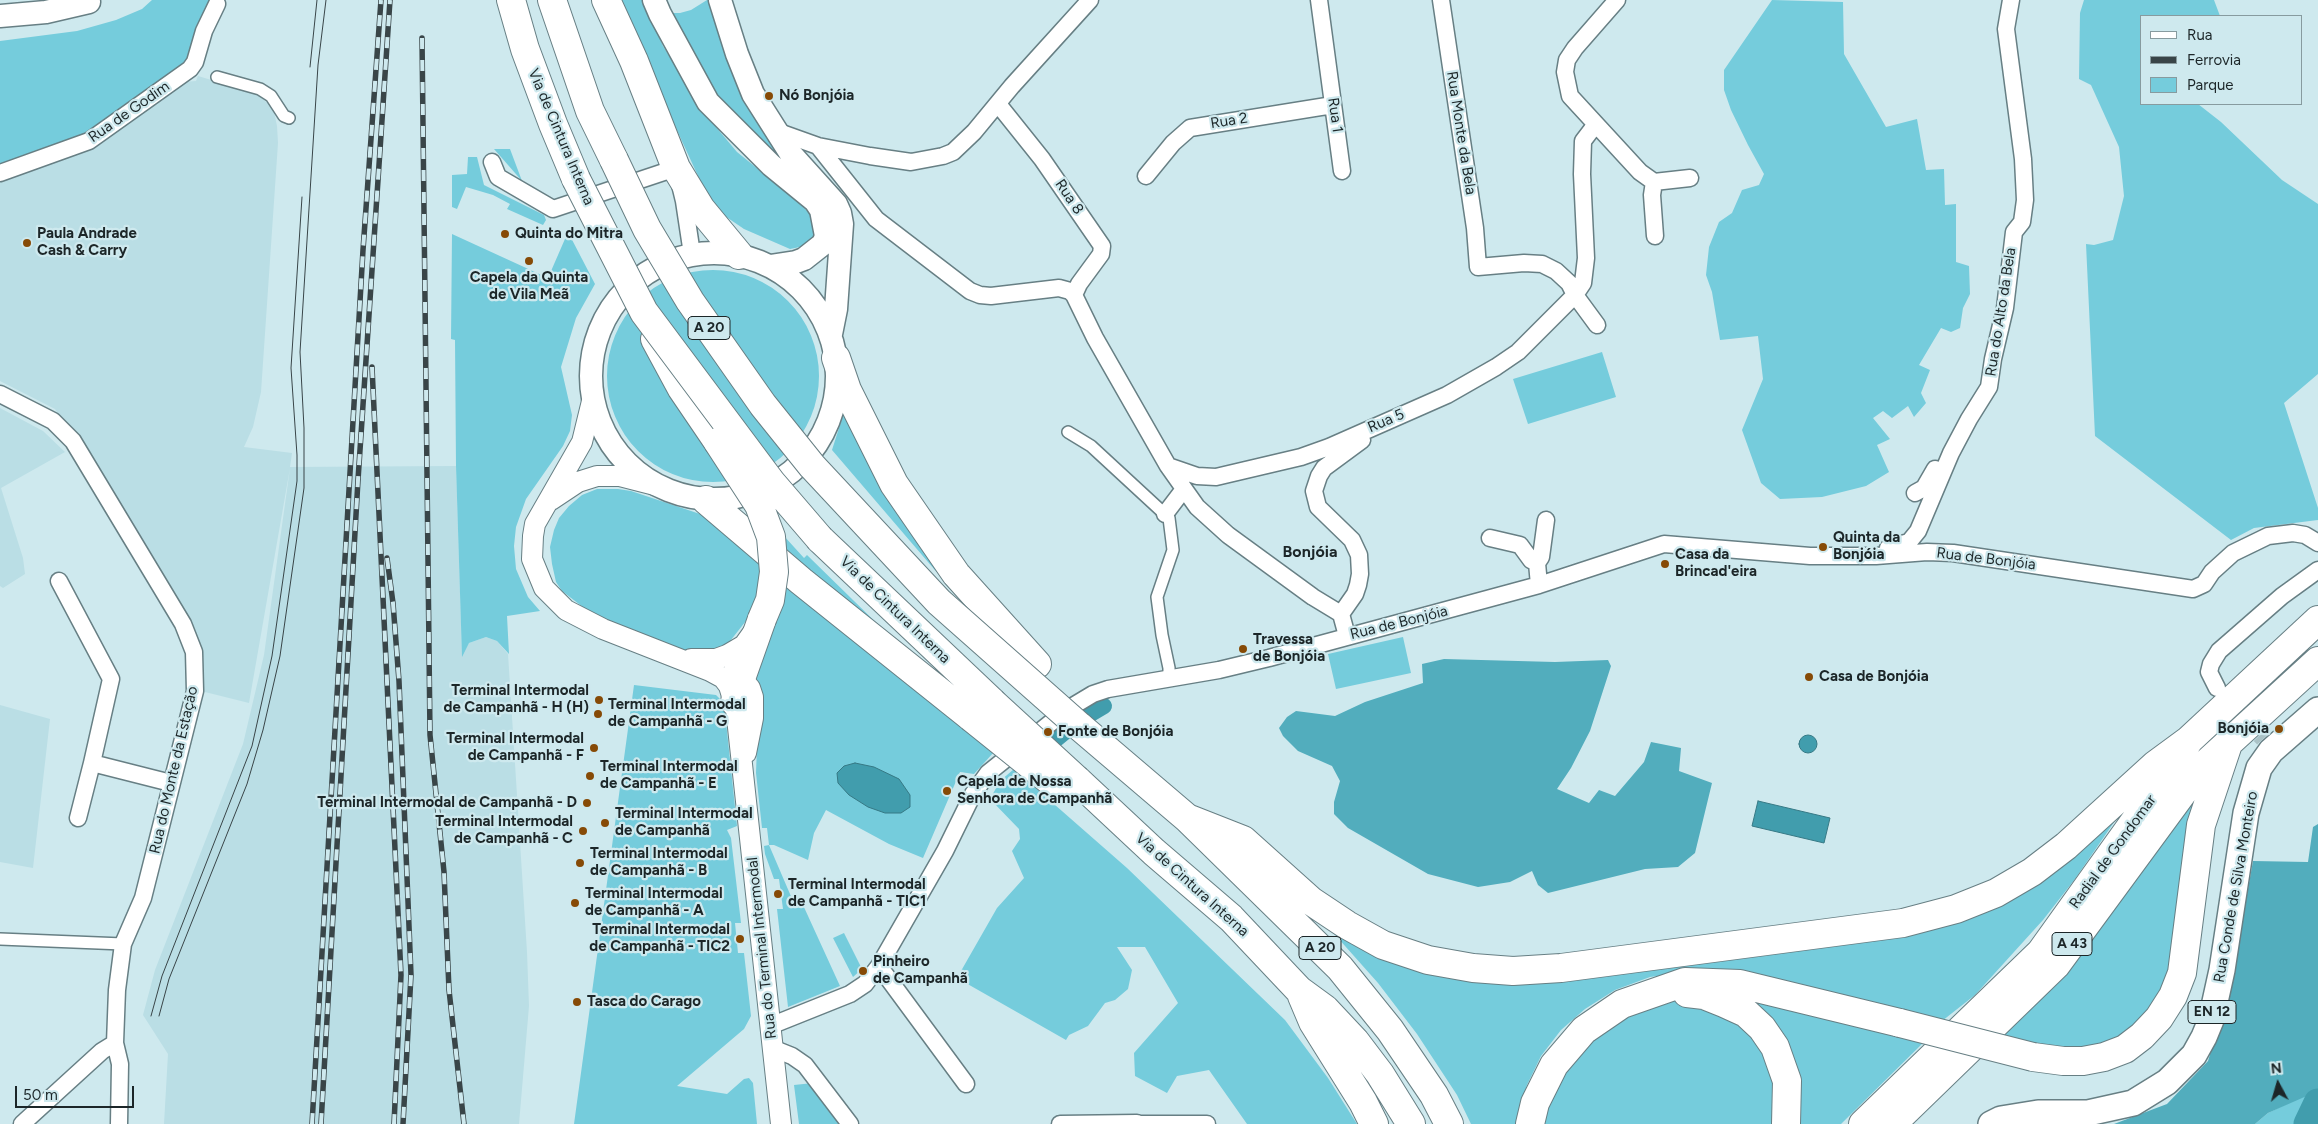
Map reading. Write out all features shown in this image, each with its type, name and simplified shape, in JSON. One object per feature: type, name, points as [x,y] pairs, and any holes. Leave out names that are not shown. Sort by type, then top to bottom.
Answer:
[{"type":"highway","name":"Via de Cintura Interna","points":[[511,0],[525,49],[576,179],[644,312],[771,482],[820,539],[981,710],[1070,785],[1096,799],[1154,852],[1232,918],[1299,990],[1325,1009],[1355,1041],[1380,1074],[1410,1124]]},
{"type":"highway","name":"A 20","points":[[552,0],[590,111],[647,229],[690,301],[763,405],[812,466],[938,602],[1187,818],[1340,968],[1390,1030],[1434,1095],[1450,1124]]},
{"type":"highway","points":[[606,0],[634,61],[676,168],[701,209],[739,255]]},
{"type":"highway","points":[[644,312],[672,372],[755,498],[766,520],[773,547],[774,572],[770,600],[741,676],[735,702]]},
{"type":"highway","points":[[834,346],[847,390],[894,484],[956,574],[1037,664],[1079,726]]},
{"type":"highway","points":[[706,500],[801,581],[981,710]]},
{"type":"highway","name":"Radial de Gondomar","points":[[1863,1124],[2041,952],[2160,786],[2189,740],[2318,620]]},
{"type":"highway","name":"Radial de Gondomar","points":[[1892,1124],[2056,965],[2200,769],[2318,661]]},
{"type":"highway","points":[[1187,818],[1243,840],[1311,901],[1346,925],[1383,945],[1428,960],[1473,968],[1513,971],[1561,968],[1903,923],[1956,909],[1996,893],[2032,872],[2066,846],[2155,765],[2189,740]]},
{"type":"highway","points":[[1530,1124],[1535,1103],[1554,1065],[1584,1030],[1622,1004],[1646,994],[1685,982],[1740,984],[2033,1057],[2063,1061],[2083,1061],[2104,1057],[2125,1049],[2142,1036],[2153,1024],[2173,996],[2182,973],[2201,825],[2228,744]]},
{"type":"highway","points":[[1299,990],[1313,1022],[1363,1102],[1374,1124]]},
{"type":"highway","points":[[1646,994],[1683,993],[1704,995],[1746,1013],[1762,1028],[1775,1047],[1787,1081],[1786,1124]]},
{"type":"main road","points":[[64,0],[96,1]]},
{"type":"main road","points":[[654,0],[708,102],[771,165],[816,201],[821,210],[826,236],[823,244],[804,259],[770,266]]},
{"type":"main road","points":[[720,0],[744,75],[753,94],[791,154],[836,204],[840,213],[842,224],[834,346],[836,381],[833,410],[816,446],[788,475],[752,494],[732,499],[706,500],[659,486],[630,467],[613,448],[600,426],[592,401],[590,378],[592,354],[604,319],[626,289],[656,266],[692,254],[716,252],[739,255],[770,266],[794,281],[814,302],[834,346]]},
{"type":"main road","points":[[0,16],[46,12],[96,1]]},
{"type":"main road","name":"Rua Conde de Silva Monteiro","points":[[1991,1124],[2001,1119],[2038,1113],[2088,1113],[2133,1103],[2167,1082],[2194,1055],[2211,1020],[2222,970],[2246,813],[2267,745],[2318,710]]},
{"type":"street","points":[[775,130],[818,146],[906,161],[932,159],[948,154],[960,146],[1090,0]]},
{"type":"street","name":"Rua 1","points":[[1319,0],[1342,171]]},
{"type":"street","name":"Rua Monte da Bela","points":[[1441,0],[1475,228],[1478,267],[1524,263],[1542,264],[1556,271],[1569,283],[1575,295]]},
{"type":"street","points":[[1617,0],[1575,48],[1567,60],[1565,72],[1570,96],[1640,172],[1654,182],[1690,178]]},
{"type":"street","name":"Rua do Alto da Bela","points":[[1876,556],[1882,550],[1909,542],[1918,531],[1957,442],[1989,387],[1993,359],[2005,308],[2014,232],[2022,222],[2025,210],[2023,159],[2006,29],[2011,0]]},
{"type":"street","name":"Rua de Godim","points":[[0,173],[89,141],[194,71],[204,31],[217,2]]},
{"type":"street","points":[[217,77],[260,89],[271,96],[284,116],[289,118]]},
{"type":"street","name":"Rua 8","points":[[998,104],[1042,159],[1102,246],[1101,254],[1079,284],[1074,295]]},
{"type":"street","name":"Rua 2","points":[[1146,176],[1173,142],[1190,128],[1333,105]]},
{"type":"street","points":[[1596,124],[1583,141],[1582,174],[1586,258],[1583,283],[1575,295],[1597,326]]},
{"type":"street","points":[[818,146],[876,220],[970,291],[980,295],[991,296],[1059,288],[1074,295],[1095,338],[1168,466],[1196,507],[1228,535],[1313,597],[1341,614],[1347,636]]},
{"type":"street","points":[[492,162],[498,177],[553,209],[676,168],[684,201],[692,254]]},
{"type":"street","points":[[1654,182],[1652,196],[1655,236]]},
{"type":"street","name":"Rua 5","points":[[1168,466],[1196,476],[1216,477],[1316,452],[1447,395],[1496,367],[1518,352],[1575,295]]},
{"type":"street","name":"Rua do Monte da Estação","points":[[0,394],[42,414],[68,434],[183,624],[194,652],[195,691],[170,783],[143,898],[123,944],[117,990],[115,1043],[120,1064],[119,1124]]},
{"type":"street","name":"Rua do Terminal Intermodal","points":[[592,401],[582,442],[535,524],[532,559],[539,579],[551,596],[566,610],[584,620],[723,678],[729,686],[735,702],[781,1124]]},
{"type":"street","points":[[1341,614],[1355,594],[1358,585],[1359,556],[1352,540],[1318,507],[1314,499],[1315,484],[1324,468],[1394,418]]},
{"type":"street","points":[[1068,432],[1091,446],[1165,514],[1170,524],[1173,550],[1157,598],[1169,678]]},
{"type":"street","points":[[1915,493],[1924,488],[1930,476],[1957,442]]},
{"type":"street","points":[[546,504],[578,482],[597,476],[620,476],[659,486]]},
{"type":"street","points":[[1165,514],[1184,489]]},
{"type":"street","points":[[1539,585],[1537,563],[1541,557],[1546,520]]},
{"type":"street","name":"Rua de Bonjóia","points":[[770,1026],[850,994],[865,984],[879,966],[945,851],[973,794],[988,773],[1068,708],[1093,694],[1130,684],[1260,660],[1451,610],[1539,585],[1664,544],[1810,556],[1876,556],[1927,552],[1954,553],[2179,588],[2198,588],[2234,553],[2268,536],[2293,533],[2306,535],[2318,544]]},
{"type":"street","points":[[1490,538],[1517,543],[1531,560],[1537,563]]},
{"type":"street","points":[[2217,688],[2209,672],[2211,664],[2220,651],[2282,596],[2318,570]]},
{"type":"street","points":[[59,581],[111,679],[78,818]]},
{"type":"street","points":[[674,657],[716,659],[733,652],[744,645],[762,619]]},
{"type":"street","name":"Rua do Terminal Intermodal","points":[[716,659],[741,676],[750,688],[754,703],[743,772]]},
{"type":"street","points":[[92,764],[170,783]]},
{"type":"street","points":[[0,939],[123,944]]},
{"type":"street","points":[[879,966],[966,1084]]},
{"type":"street","points":[[22,1124],[102,1051],[115,1043]]},
{"type":"street","points":[[772,1048],[792,1056],[810,1070],[850,1124]]},
{"type":"street","points":[[1060,1124],[1207,1124]]},
{"type":"shaded area","points":[[198,76],[255,93],[273,107],[277,126],[278,143],[261,392],[253,427],[244,447],[292,453],[290,467],[456,466],[462,654],[469,643],[486,637],[497,641],[508,654],[529,1006],[519,1124],[164,1124],[168,1054],[143,1015],[155,970],[243,744],[264,655],[290,468],[249,703],[201,691],[199,649],[195,629],[55,409],[0,381],[0,179],[87,149],[183,82],[196,81]]},
{"type":"shaded area","points":[[0,408],[43,431],[65,452],[1,488],[23,558],[25,574],[3,588],[0,586]]},
{"type":"shaded area","points":[[1444,659],[1555,662],[1608,660],[1611,666],[1590,731],[1571,768],[1557,789],[1589,803],[1599,790],[1615,796],[1644,762],[1651,742],[1681,748],[1679,771],[1712,783],[1695,853],[1678,867],[1645,869],[1548,893],[1538,885],[1532,871],[1510,882],[1478,887],[1428,874],[1348,828],[1334,814],[1334,802],[1340,781],[1332,766],[1298,751],[1283,736],[1279,728],[1287,717],[1296,711],[1335,716],[1365,702],[1423,683],[1422,664]]},
{"type":"shaded area","points":[[0,705],[50,719],[33,868],[0,862]]},
{"type":"shaded area","points":[[1808,735],[1814,738],[1817,744],[1814,750],[1808,753],[1802,750],[1799,744],[1802,738]]},
{"type":"shaded area","points":[[855,763],[874,767],[899,779],[910,795],[910,807],[901,813],[885,813],[868,807],[849,795],[838,783],[837,773],[844,766]]},
{"type":"shaded area","points":[[1758,801],[1830,818],[1824,843],[1752,826]]},
{"type":"shaded area","points":[[2318,824],[2318,1091],[2268,1113],[2255,1124],[2114,1124],[2167,1104],[2208,1061],[2231,984],[2253,861],[2308,862],[2313,827]]},
{"type":"green space","points":[[152,0],[210,0],[187,64],[75,143],[0,165],[0,41],[77,31],[116,20],[142,9]]},
{"type":"green space","points":[[617,0],[643,0],[663,46],[705,114],[737,152],[800,203],[813,218],[816,237],[805,246],[790,249],[744,229],[722,214],[704,189]]},
{"type":"green space","points":[[707,0],[712,0],[786,166],[736,117],[697,71],[672,13],[691,10]]},
{"type":"green space","points":[[1772,0],[1843,2],[1844,54],[1886,127],[1917,119],[1926,170],[1944,169],[1945,205],[1956,204],[1956,262],[1969,266],[1970,294],[1963,308],[1960,328],[1951,332],[1941,328],[1919,365],[1930,370],[1921,393],[1926,403],[1914,417],[1908,406],[1892,418],[1883,411],[1873,418],[1890,439],[1877,445],[1889,472],[1866,486],[1822,497],[1780,499],[1761,483],[1742,430],[1763,379],[1758,336],[1720,340],[1712,292],[1706,275],[1709,247],[1719,222],[1732,213],[1742,190],[1759,185],[1764,174],[1731,110],[1724,90],[1724,70]]},
{"type":"green space","points":[[2084,0],[2214,0],[2220,15],[2140,15],[2140,105],[2199,105],[2221,122],[2282,180],[2318,204],[2318,374],[2284,403],[2318,508],[2318,520],[2254,528],[2231,540],[2095,436],[2086,244],[2094,245],[2113,240],[2124,196],[2119,147],[2091,85],[2079,79],[2080,13]]},
{"type":"green space","points":[[494,149],[510,149],[522,181]]},
{"type":"green space","points":[[468,157],[477,157],[484,185],[544,215],[546,220],[543,225],[507,209],[510,204],[493,195],[466,187],[457,209],[452,207],[452,175],[467,174]]},
{"type":"green space","points":[[568,232],[595,284],[576,318],[561,367],[572,415],[570,431],[563,446],[526,499],[516,527],[514,546],[516,569],[528,597],[540,611],[507,616],[509,654],[497,641],[486,637],[469,643],[462,657],[456,466],[455,340],[451,339],[452,234],[548,278]]},
{"type":"green space","points":[[713,270],[734,272],[753,278],[772,288],[788,301],[801,317],[811,336],[817,355],[819,376],[817,397],[811,416],[801,435],[788,451],[772,464],[753,474],[734,480],[713,482],[692,480],[673,474],[654,464],[638,451],[625,435],[615,416],[609,397],[607,376],[609,355],[615,336],[625,317],[638,301],[654,288],[673,278],[692,272]]},
{"type":"green space","points":[[1602,352],[1616,397],[1528,424],[1513,379]]},
{"type":"green space","points":[[846,406],[957,592],[934,569],[832,450]]},
{"type":"green space","points":[[597,489],[631,491],[706,516],[762,565],[757,599],[749,617],[727,645],[719,649],[684,651],[592,614],[562,591],[556,582],[552,564],[550,547],[554,530],[559,518],[569,506],[582,495]]},
{"type":"green space","points":[[784,536],[804,558],[807,555],[899,645],[785,559]]},
{"type":"green space","points":[[785,579],[994,752],[974,774],[960,772],[923,858],[889,844],[826,810],[814,833],[808,860],[774,845],[769,845],[767,828],[762,828],[756,773],[757,746],[763,721],[763,706],[759,685],[754,673]]},
{"type":"green space","points":[[1403,637],[1411,673],[1336,689],[1328,654]]},
{"type":"green space","points":[[634,685],[716,695],[724,703],[737,826],[727,830],[731,838],[741,923],[735,923],[738,953],[744,953],[751,1016],[744,1029],[677,1086],[727,1094],[744,1079],[749,1078],[753,1083],[757,1124],[574,1124]]},
{"type":"green space","points":[[1014,769],[1127,868],[1285,1020],[1328,1078],[1357,1124],[1247,1124],[1209,1070],[1177,1076],[1167,1093],[1135,1076],[1134,1053],[1178,1003],[1145,947],[1117,947],[1132,970],[1128,989],[1115,1000],[1105,1003],[1088,1026],[1069,1035],[1066,1040],[957,978],[997,908],[1024,878],[1012,851],[1020,839],[1019,829],[990,799],[1000,781]]},
{"type":"green space","points":[[2206,779],[2168,987],[2126,1037],[2092,1050],[2057,1054],[1995,1036]]},
{"type":"green space","points":[[2130,799],[2075,879],[2043,920],[1975,995],[1942,1021],[1681,973],[1650,977],[1615,990],[1585,1009],[1561,1030],[1541,1056],[1527,1085],[1516,1124],[1471,1124],[1457,1095],[1417,1034],[1378,983],[1321,919],[1459,971],[1964,910]]},
{"type":"green space","points":[[769,845],[796,908],[803,905],[840,986],[788,1007],[777,909],[783,909],[779,879],[774,879],[765,854],[764,846]]},
{"type":"green space","points":[[844,933],[862,969],[853,977],[833,938]]},
{"type":"green space","points":[[1731,992],[1926,1040],[1841,1124],[1789,1124],[1793,1088]]},
{"type":"green space","points":[[1678,999],[1732,1015],[1760,1045],[1772,1068],[1776,1095],[1772,1124],[1539,1124],[1564,1064],[1627,1009]]},
{"type":"green space","points":[[813,1083],[842,1124],[799,1124],[794,1085]]},
{"type":"green space","points":[[2318,1089],[2318,1124],[2255,1124],[2268,1113]]},
{"type":"waterway","points":[[1037,755],[1077,722],[1104,706]]},
{"type":"waterway","points":[[2308,1124],[2318,1103]]},
{"type":"tunnel","points":[[2243,718],[2263,739]]},
{"type":"tram line","points":[[310,67],[317,0]]},
{"type":"tram line","points":[[159,1016],[169,979],[247,784],[263,730],[280,656],[304,488],[304,428],[300,352],[318,65],[326,0]]},
{"type":"tram line","points":[[151,1016],[162,976],[252,746],[272,656],[297,481],[291,368],[302,197]]},
{"type":"railway","points":[[312,1124],[363,250],[381,0]]},
{"type":"railway","points":[[321,1124],[358,480],[390,0]]},
{"type":"railway","points":[[422,38],[430,735],[444,872],[449,990],[464,1124]]},
{"type":"railway","points":[[372,367],[401,975],[394,1124]]},
{"type":"railway","points":[[387,558],[393,603],[399,681],[411,975],[403,1124]]},
{"type":"place","name":"Nó Bonjóia","points":[[769,96]]},
{"type":"place","name":"Quinta do Mitra","points":[[505,234]]},
{"type":"place","name":"Paula Andrade Cash & Carry","points":[[27,243]]},
{"type":"place","name":"Capela da Quinta de Vila Meã","points":[[529,261]]},
{"type":"place","name":"Quinta da Bonjóia","points":[[1823,547]]},
{"type":"place","name":"Casa da Brincad'eira","points":[[1665,564]]},
{"type":"place","name":"Travessa de Bonjóia","points":[[1243,649]]},
{"type":"place","name":"Casa de Bonjóia","points":[[1809,677]]},
{"type":"place","name":"Terminal Intermodal de Campanhã - H (H)","points":[[599,700]]},
{"type":"place","name":"Terminal Intermodal de Campanhã - G","points":[[598,714]]},
{"type":"place","name":"Bonjóia","points":[[2279,729]]},
{"type":"place","name":"Fonte de Bonjóia","points":[[1048,732]]},
{"type":"place","name":"Terminal Intermodal de Campanhã - F","points":[[594,748]]},
{"type":"place","name":"Terminal Intermodal de Campanhã - E","points":[[590,776]]},
{"type":"place","name":"Capela de Nossa Senhora de Campanhã","points":[[947,791]]},
{"type":"place","name":"Terminal Intermodal de Campanhã - D","points":[[587,803]]},
{"type":"place","name":"Terminal Intermodal de Campanhã","points":[[605,823]]},
{"type":"place","name":"Terminal Intermodal de Campanhã - C","points":[[583,831]]},
{"type":"place","name":"Terminal Intermodal de Campanhã - B","points":[[580,863]]},
{"type":"place","name":"Terminal Intermodal de Campanhã - TIC1","points":[[778,894]]},
{"type":"place","name":"Terminal Intermodal de Campanhã - A","points":[[575,903]]},
{"type":"place","name":"Terminal Intermodal de Campanhã - TIC2","points":[[740,939]]},
{"type":"place","name":"Pinheiro de Campanhã","points":[[863,971]]},
{"type":"place","name":"Tasca do Carago","points":[[577,1002]]},
{"type":"district","name":"Bonjóia","points":[[1310,552]]}]
